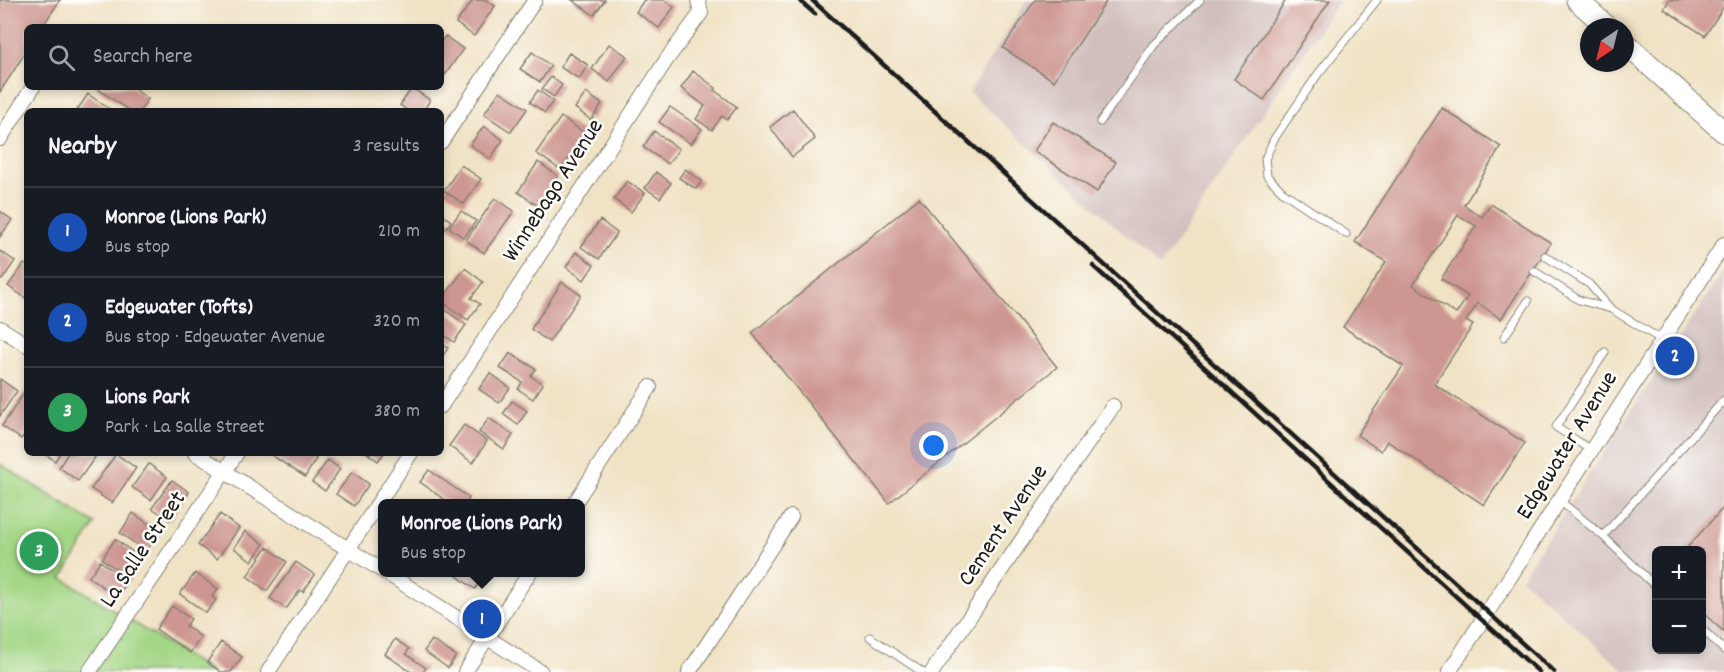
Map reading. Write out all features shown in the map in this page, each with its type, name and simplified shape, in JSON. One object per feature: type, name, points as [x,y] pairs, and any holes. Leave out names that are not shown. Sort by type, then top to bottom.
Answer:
[{"type":"main road","points":[[1634,52],[1724,132]]},
{"type":"street","points":[[444,137],[535,0]]},
{"type":"street","name":"Winnebago Avenue","points":[[444,401],[667,59],[701,13],[698,0]]},
{"type":"street","points":[[0,138],[31,90]]},
{"type":"street","name":"Edgewater Avenue","points":[[1449,672],[1723,248]]},
{"type":"street","points":[[0,328],[24,343]]},
{"type":"street","points":[[577,499],[650,387]]},
{"type":"street","name":"Cement Avenue","points":[[932,672],[1113,406]]},
{"type":"street","points":[[200,456],[378,568]]},
{"type":"street","name":"La Salle Street","points":[[89,672],[235,456]]},
{"type":"street","points":[[381,499],[409,456]]},
{"type":"street","points":[[268,672],[378,503]]},
{"type":"street","points":[[689,672],[791,517]]},
{"type":"street","points":[[392,577],[541,672]]},
{"type":"street","points":[[465,672],[527,577]]},
{"type":"lane","points":[[1100,122],[1154,45],[1200,0]]},
{"type":"lane","points":[[1346,234],[1283,192],[1267,176],[1265,159],[1274,139],[1318,74],[1377,0]]},
{"type":"lane","points":[[1545,256],[1589,284],[1611,309]]},
{"type":"lane","points":[[1534,271],[1579,300],[1611,309],[1662,340]]},
{"type":"lane","points":[[1504,337],[1528,301]]},
{"type":"lane","points":[[1592,450],[1556,427],[1605,352]]},
{"type":"lane","points":[[1603,536],[1724,400]]},
{"type":"lane","points":[[1560,501],[1603,536],[1652,583]]},
{"type":"lane","points":[[1706,634],[1724,650]]},
{"type":"lane","points":[[870,637],[922,672]]},
{"type":"shaded area","points":[[1027,0],[1339,0],[1160,267],[969,92]]},
{"type":"shaded area","points":[[1724,270],[1724,672],[1626,672],[1521,578]]},
{"type":"green space","points":[[0,464],[95,524],[62,578],[212,672],[0,672]]},
{"type":"building","points":[[0,0],[60,0],[44,24],[24,24],[24,55],[0,92]]},
{"type":"building","points":[[473,0],[486,0],[495,6],[474,36],[456,23]]},
{"type":"building","points":[[572,0],[605,0],[594,15]]},
{"type":"building","points":[[644,0],[664,0],[674,7],[659,28],[636,12]]},
{"type":"building","points":[[1035,0],[1107,0],[1054,81],[1003,48]]},
{"type":"building","points":[[1286,0],[1330,0],[1264,100],[1234,79]]},
{"type":"building","points":[[1669,0],[1724,0],[1724,6],[1705,36],[1664,9]]},
{"type":"building","points":[[445,36],[463,49],[444,77]]},
{"type":"building","points":[[609,44],[627,56],[609,82],[592,69]]},
{"type":"building","points":[[532,52],[551,66],[540,82],[520,69]]},
{"type":"building","points":[[569,53],[588,65],[579,79],[560,67]]},
{"type":"building","points":[[693,71],[737,107],[727,120],[722,116],[712,130],[696,119],[705,106],[681,88]]},
{"type":"building","points":[[551,77],[562,85],[554,97],[542,89]]},
{"type":"building","points":[[99,90],[135,90],[148,99],[142,108],[126,108]]},
{"type":"building","points":[[411,90],[415,90],[430,100],[425,108],[404,108],[400,105]]},
{"type":"building","points":[[538,90],[553,101],[545,113],[530,102]]},
{"type":"building","points":[[500,91],[527,109],[511,132],[484,114]]},
{"type":"building","points":[[586,93],[602,104],[591,120],[575,108]]},
{"type":"building","points":[[88,94],[108,108],[78,108]]},
{"type":"building","points":[[670,107],[702,129],[691,144],[659,122]]},
{"type":"building","points":[[1442,108],[1501,147],[1464,205],[1482,217],[1491,204],[1551,243],[1501,319],[1478,303],[1466,321],[1473,325],[1434,384],[1525,443],[1484,505],[1387,441],[1381,451],[1357,435],[1403,366],[1343,327],[1386,262],[1355,242]],"holes":[[[1458,215],[1476,226],[1441,279],[1468,296],[1456,314],[1413,285]]]},
{"type":"building","points":[[793,109],[815,139],[792,157],[770,127]]},
{"type":"building","points":[[561,117],[586,134],[561,170],[536,153]]},
{"type":"building","points":[[1053,122],[1116,162],[1097,192],[1034,151]]},
{"type":"building","points":[[484,126],[503,140],[490,159],[470,145]]},
{"type":"building","points":[[654,131],[679,149],[668,164],[643,147]]},
{"type":"building","points":[[538,162],[558,176],[538,206],[518,192]]},
{"type":"building","points":[[461,165],[481,179],[464,204],[444,191]]},
{"type":"building","points":[[685,169],[702,181],[696,189],[679,178]]},
{"type":"building","points":[[656,172],[671,183],[660,198],[645,188]]},
{"type":"building","points":[[627,181],[645,193],[631,212],[614,199]]},
{"type":"building","points":[[495,198],[514,211],[484,253],[466,240]]},
{"type":"building","points":[[919,198],[1057,367],[889,503],[752,333]]},
{"type":"building","points":[[0,211],[12,220],[0,237]]},
{"type":"building","points":[[461,211],[476,221],[464,238],[449,227]]},
{"type":"building","points":[[444,216],[451,221],[444,231]]},
{"type":"building","points":[[600,220],[617,233],[599,259],[581,247]]},
{"type":"building","points":[[0,251],[15,261],[2,280],[0,279]]},
{"type":"building","points":[[576,252],[594,265],[584,280],[566,267]]},
{"type":"building","points":[[24,264],[24,297],[8,286]]},
{"type":"building","points":[[465,268],[483,282],[471,298],[480,304],[468,320],[444,303],[444,297]]},
{"type":"building","points":[[562,282],[581,295],[549,342],[531,329]]},
{"type":"building","points":[[445,310],[466,325],[454,342],[444,335]]},
{"type":"building","points":[[510,353],[536,369],[531,376],[543,384],[533,399],[518,389],[522,382],[500,368]]},
{"type":"building","points":[[490,373],[510,388],[499,403],[479,389]]},
{"type":"building","points":[[0,379],[17,391],[0,416]]},
{"type":"building","points":[[24,393],[24,435],[21,439],[2,426]]},
{"type":"building","points":[[512,401],[527,411],[518,425],[503,414]]},
{"type":"building","points":[[489,418],[513,435],[504,449],[479,432]]},
{"type":"building","points":[[464,425],[487,441],[473,463],[449,446]]},
{"type":"building","points":[[48,456],[58,456],[55,461]]},
{"type":"building","points":[[66,456],[96,456],[78,481],[59,467]]},
{"type":"building","points":[[115,456],[119,456],[136,468],[112,503],[91,489]]},
{"type":"building","points":[[273,456],[312,456],[316,459],[305,477]]},
{"type":"building","points":[[371,456],[382,456],[378,461]]},
{"type":"building","points":[[328,460],[340,469],[325,491],[312,482]]},
{"type":"building","points":[[149,464],[167,477],[151,500],[132,487]]},
{"type":"building","points":[[429,470],[469,498],[444,499],[420,482]]},
{"type":"building","points":[[352,472],[369,484],[354,506],[336,494]]},
{"type":"building","points":[[172,480],[189,492],[170,520],[152,508]]},
{"type":"building","points":[[1724,507],[1724,632],[1706,616],[1706,546],[1689,546]]},
{"type":"building","points":[[133,513],[160,532],[146,551],[120,533]]},
{"type":"building","points":[[220,514],[239,528],[217,559],[198,545]]},
{"type":"building","points":[[245,531],[264,544],[252,561],[234,548]]},
{"type":"building","points":[[115,539],[142,559],[129,578],[102,559]]},
{"type":"building","points":[[267,547],[287,562],[267,591],[247,576]]},
{"type":"building","points":[[100,561],[128,581],[117,597],[89,577]]},
{"type":"building","points":[[296,562],[315,575],[303,592],[300,590],[286,609],[270,598]]},
{"type":"building","points":[[195,573],[218,589],[212,597],[216,600],[206,613],[180,594]]},
{"type":"building","points":[[458,577],[483,577],[475,589]]},
{"type":"building","points":[[172,606],[191,619],[186,626],[201,637],[190,653],[156,629]]},
{"type":"building","points":[[395,639],[409,649],[406,654],[426,668],[423,672],[411,672],[385,654]]},
{"type":"building","points":[[432,640],[456,656],[448,668],[424,651]]},
{"type":"building","points":[[221,642],[242,657],[231,672],[221,672],[207,662]]},
{"type":"railway","points":[[799,0],[815,14]]},
{"type":"railway","points":[[812,0],[1554,672]]},
{"type":"railway","points":[[1093,266],[1539,672]]},
{"type":"place","name":"Edgewater (Tofts)","points":[[1675,356]]},
{"type":"place","name":"Lions Park","points":[[39,551]]},
{"type":"place","name":"Monroe (Lions Park)","points":[[482,619]]}]
